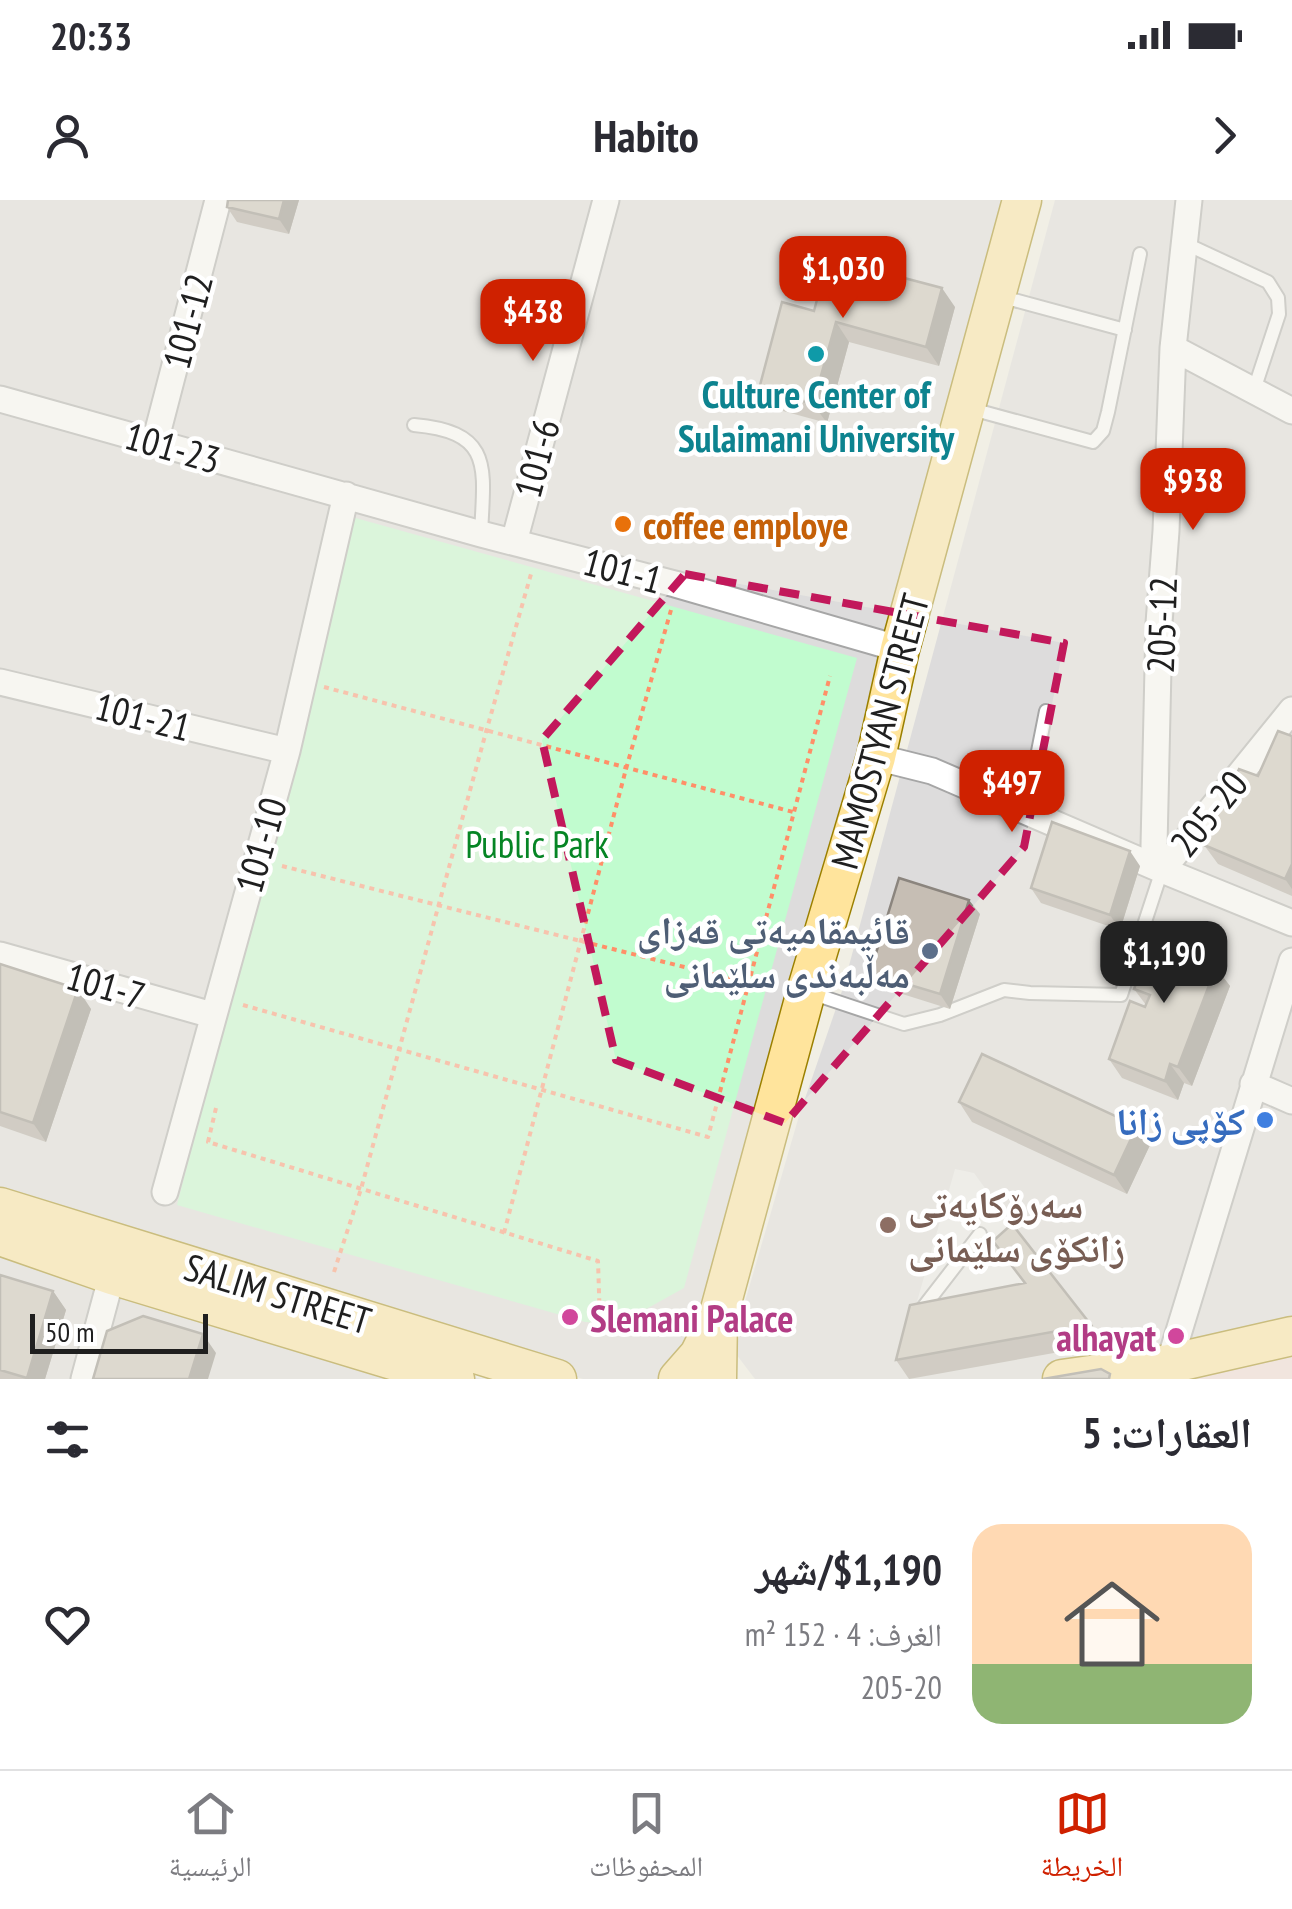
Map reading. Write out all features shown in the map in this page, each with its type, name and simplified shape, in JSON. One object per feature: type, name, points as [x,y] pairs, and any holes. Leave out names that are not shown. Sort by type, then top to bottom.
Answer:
[{"type":"main road","name":"MAMOSTYAN STREET","points":[[717,1379],[718,1317],[806,992],[876,757],[900,650],[996,296],[1012,202]]},
{"type":"main road","name":"SALIM STREET","points":[[0,1207],[557,1379]]},
{"type":"main road","name":"SALIM STREET","points":[[0,1236],[424,1374],[455,1379]]},
{"type":"main road","points":[[678,1379],[699,1354],[718,1317]]},
{"type":"main road","points":[[1062,1379],[1167,1371],[1292,1336]]},
{"type":"street","name":"101-12","points":[[155,442],[218,200]]},
{"type":"street","name":"101-6","points":[[526,545],[606,200]]},
{"type":"street","name":"205-12","points":[[1162,870],[1154,846],[1159,622],[1172,348],[1189,200]]},
{"type":"street","points":[[1172,348],[1292,412]]},
{"type":"street","name":"101-23","points":[[0,399],[346,495]]},
{"type":"street","name":"101-1","points":[[346,495],[900,650]]},
{"type":"street","name":"101-10","points":[[164,1192],[287,751],[346,495]]},
{"type":"street","name":"101-21","points":[[0,682],[287,751]]},
{"type":"street","name":"205-20","points":[[1162,870],[1292,710]]},
{"type":"street","points":[[876,757],[932,771],[1292,922]]},
{"type":"street","name":"101-7","points":[[0,955],[212,1015]]},
{"type":"street","points":[[1167,1371],[1292,961]]},
{"type":"street","points":[[1253,1084],[1292,1101]]},
{"type":"street","points":[[84,1379],[112,1275]]},
{"type":"lane","points":[[1184,243],[1268,282],[1278,298],[1279,314],[1253,392]]},
{"type":"lane","points":[[966,408],[1093,442],[1103,432],[1140,254]]},
{"type":"lane","points":[[996,296],[1125,330]]},
{"type":"lane","points":[[414,425],[441,427],[465,436],[474,450],[484,471],[481,534]]},
{"type":"lane","points":[[1026,812],[1046,711]]},
{"type":"lane","points":[[806,992],[904,1024],[940,1015],[1004,990],[1121,995],[1162,870]]},
{"type":"lane","points":[[916,1327],[922,1310],[980,1234]]},
{"type":"path","points":[[334,1272],[361,1189],[486,732],[526,545]]},
{"type":"path","points":[[504,1233],[675,584]]},
{"type":"path","points":[[239,1004],[708,1136],[830,676]]},
{"type":"path","points":[[321,687],[793,812]]},
{"type":"path","points":[[277,864],[748,983]]},
{"type":"path","points":[[208,1142],[598,1261],[600,1323]]},
{"type":"highlighted area","points":[[685,574],[1064,643],[1024,847],[785,1123],[616,1060],[542,740]]},
{"type":"shaded area","points":[[0,200],[1008,200],[684,1379],[583,1379],[0,1190]]},
{"type":"shaded area","points":[[1055,200],[1292,200],[1292,1349],[1095,1379],[755,1379],[736,1354],[744,1305],[799,1116],[843,988]]},
{"type":"shaded area","points":[[955,1169],[974,1173],[1025,1243],[1039,1302],[910,1326]]},
{"type":"shaded area","points":[[0,1237],[112,1275],[481,1379],[0,1379]]},
{"type":"shaded area","points":[[1292,1350],[1292,1379],[1095,1379]]},
{"type":"green space","name":"Public Park","points":[[352,517],[857,658],[684,1288],[619,1324],[585,1322],[177,1205]]},
{"type":"building","points":[[228,200],[284,200],[279,219],[227,207]]},
{"type":"building","name":"Culture Center of Sulaimani University","points":[[798,250],[942,288],[926,347],[836,322],[813,404],[759,389],[782,302],[814,311],[823,277],[793,269]]},
{"type":"building","points":[[1278,731],[1292,736],[1292,864],[1285,879],[1204,845],[1239,769],[1258,776]]},
{"type":"building","points":[[1052,822],[1130,851],[1110,915],[1031,888]]},
{"type":"building","name":"قائیمقامیەتی قەزای مەڵبەندی سلێمانی","points":[[899,878],[969,900],[940,994],[870,973]]},
{"type":"building","points":[[1157,927],[1172,933],[1168,944],[1182,950],[1187,939],[1213,949],[1208,964],[1216,967],[1178,1067],[1170,1064],[1165,1081],[1109,1059],[1130,1001],[1145,1007],[1150,995],[1134,989]]},
{"type":"building","points":[[0,964],[78,989],[33,1123],[0,1112]]},
{"type":"building","points":[[982,1054],[1137,1126],[1114,1175],[959,1102]]},
{"type":"building","points":[[1012,1224],[1091,1325],[896,1360],[910,1305],[1025,1283],[993,1241]]},
{"type":"building","points":[[0,1275],[53,1291],[27,1378],[0,1370]]},
{"type":"building","points":[[143,1316],[203,1334],[189,1379],[93,1379],[107,1331]]},
{"type":"building","points":[[1101,1369],[1110,1374],[1109,1379],[1043,1379]]},
{"type":"place","name":"Culture Center of Sulaimani University","points":[[816,354]]},
{"type":"place","name":"coffee employe","points":[[623,524]]},
{"type":"place","name":"قائیمقامیەتی قەزای مەڵبەندی سلێمانی","points":[[930,951]]},
{"type":"place","name":"كۆپى زانا","points":[[1265,1120]]},
{"type":"place","name":"سەرۆکایەتی زانکۆی سلێمانی","points":[[888,1225]]},
{"type":"place","name":"Slemani Palace","points":[[570,1317]]},
{"type":"place","name":"alhayat","points":[[1176,1336]]}]
